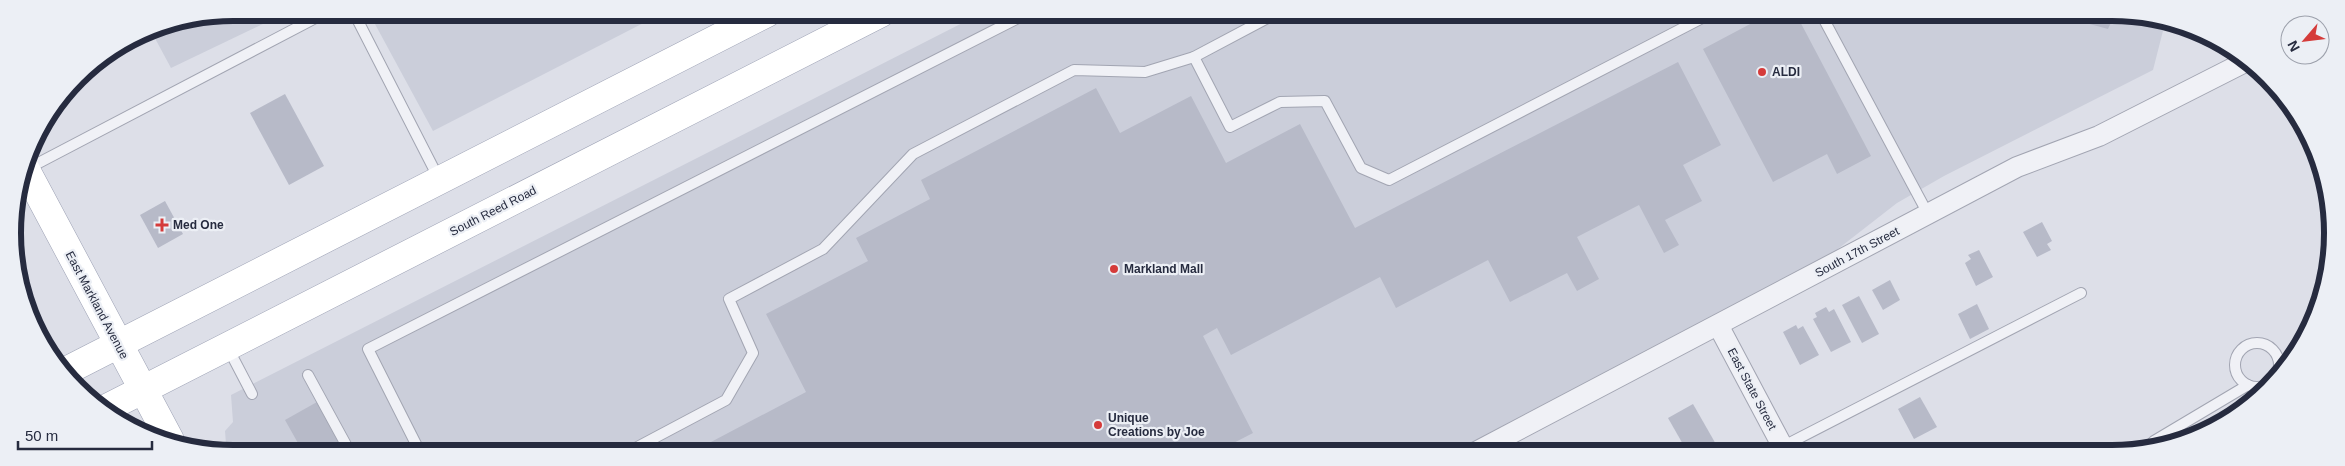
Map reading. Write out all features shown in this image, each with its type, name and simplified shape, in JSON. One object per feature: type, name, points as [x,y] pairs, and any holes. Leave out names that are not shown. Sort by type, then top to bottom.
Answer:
[{"type":"main road","points":[[70,369],[751,21]]},
{"type":"main road","name":"South Reed Road","points":[[111,406],[865,21]]},
{"type":"main road","name":"East Markland Avenue","points":[[29,175],[167,435]]},
{"type":"street","name":"South 17th Street","points":[[1487,445],[2017,167],[2099,136],[2240,64]]},
{"type":"street","name":"East State Street","points":[[1718,325],[1776,445]]},
{"type":"lane","points":[[31,167],[310,21]]},
{"type":"lane","points":[[358,21],[439,180]]},
{"type":"lane","points":[[416,445],[368,349],[1012,21]]},
{"type":"lane","points":[[641,445],[726,400],[753,353],[729,299],[823,249],[913,154],[1074,70],[1145,72],[1194,57],[1262,21]]},
{"type":"lane","points":[[1194,57],[1230,128],[1280,102],[1325,102],[1361,168],[1389,180],[1696,21]]},
{"type":"lane","points":[[1825,21],[1928,214]]},
{"type":"lane","points":[[1790,445],[2081,293]]},
{"type":"lane","points":[[2258,386],[2248,385],[2237,376],[2235,361],[2238,354],[2249,345],[2256,343],[2270,347],[2278,359],[2278,364]]},
{"type":"lane","points":[[227,347],[252,394]]},
{"type":"lane","points":[[308,375],[346,445]]},
{"type":"lane","points":[[2155,441],[2248,385]]},
{"type":"shaded area","points":[[269,21],[171,68],[154,36],[178,28],[205,23]]},
{"type":"shaded area","points":[[373,21],[647,21],[433,131]]},
{"type":"shaded area","points":[[966,21],[2112,21],[2164,27],[2153,70],[1944,176],[1897,203],[1825,259],[1468,445],[233,445],[226,445],[225,431],[233,422],[231,395]]},
{"type":"building","points":[[1756,21],[1800,21],[1871,156],[1837,174],[1827,154],[1773,182],[1703,49]]},
{"type":"building","points":[[2079,21],[2112,21],[2108,29]]},
{"type":"building","name":"Markland Mall","points":[[1678,62],[1721,145],[1683,165],[1702,201],[1665,220],[1679,245],[1664,253],[1639,205],[1577,237],[1599,279],[1577,291],[1567,273],[1510,302],[1488,260],[1396,308],[1380,277],[1231,355],[1217,328],[1203,336],[1253,433],[1230,445],[705,445],[806,392],[766,314],[868,261],[856,238],[930,199],[921,180],[1096,88],[1120,133],[1191,96],[1226,163],[1300,124],[1355,228]]},
{"type":"building","points":[[285,94],[324,166],[289,185],[250,113]]},
{"type":"building","name":"Med One","points":[[165,201],[183,234],[158,248],[140,215]]},
{"type":"building","points":[[2042,222],[2052,241],[2047,244],[2051,250],[2037,257],[2023,232]]},
{"type":"building","points":[[1979,250],[1993,277],[1976,286],[1965,263],[1971,259],[1968,255]]},
{"type":"building","points":[[1890,280],[1900,300],[1883,310],[1872,290]]},
{"type":"building","points":[[1859,296],[1879,334],[1862,343],[1842,305]]},
{"type":"building","points":[[1977,304],[1989,329],[1970,339],[1958,314]]},
{"type":"building","points":[[1826,307],[1829,312],[1834,309],[1851,342],[1831,352],[1813,319],[1817,317],[1815,313]]},
{"type":"building","points":[[1796,325],[1798,329],[1803,326],[1819,355],[1800,365],[1783,332]]},
{"type":"building","points":[[1920,397],[1937,427],[1914,439],[1898,409]]},
{"type":"building","points":[[317,402],[341,445],[299,445],[285,420]]},
{"type":"building","points":[[1693,404],[1716,445],[1683,445],[1668,418]]},
{"type":"place","name":"ALDI","points":[[1762,72]]},
{"type":"place","name":"Med One","points":[[162,225]]},
{"type":"place","name":"Markland Mall","points":[[1114,269]]},
{"type":"place","name":"Unique Creations by Joe","points":[[1098,425]]}]
